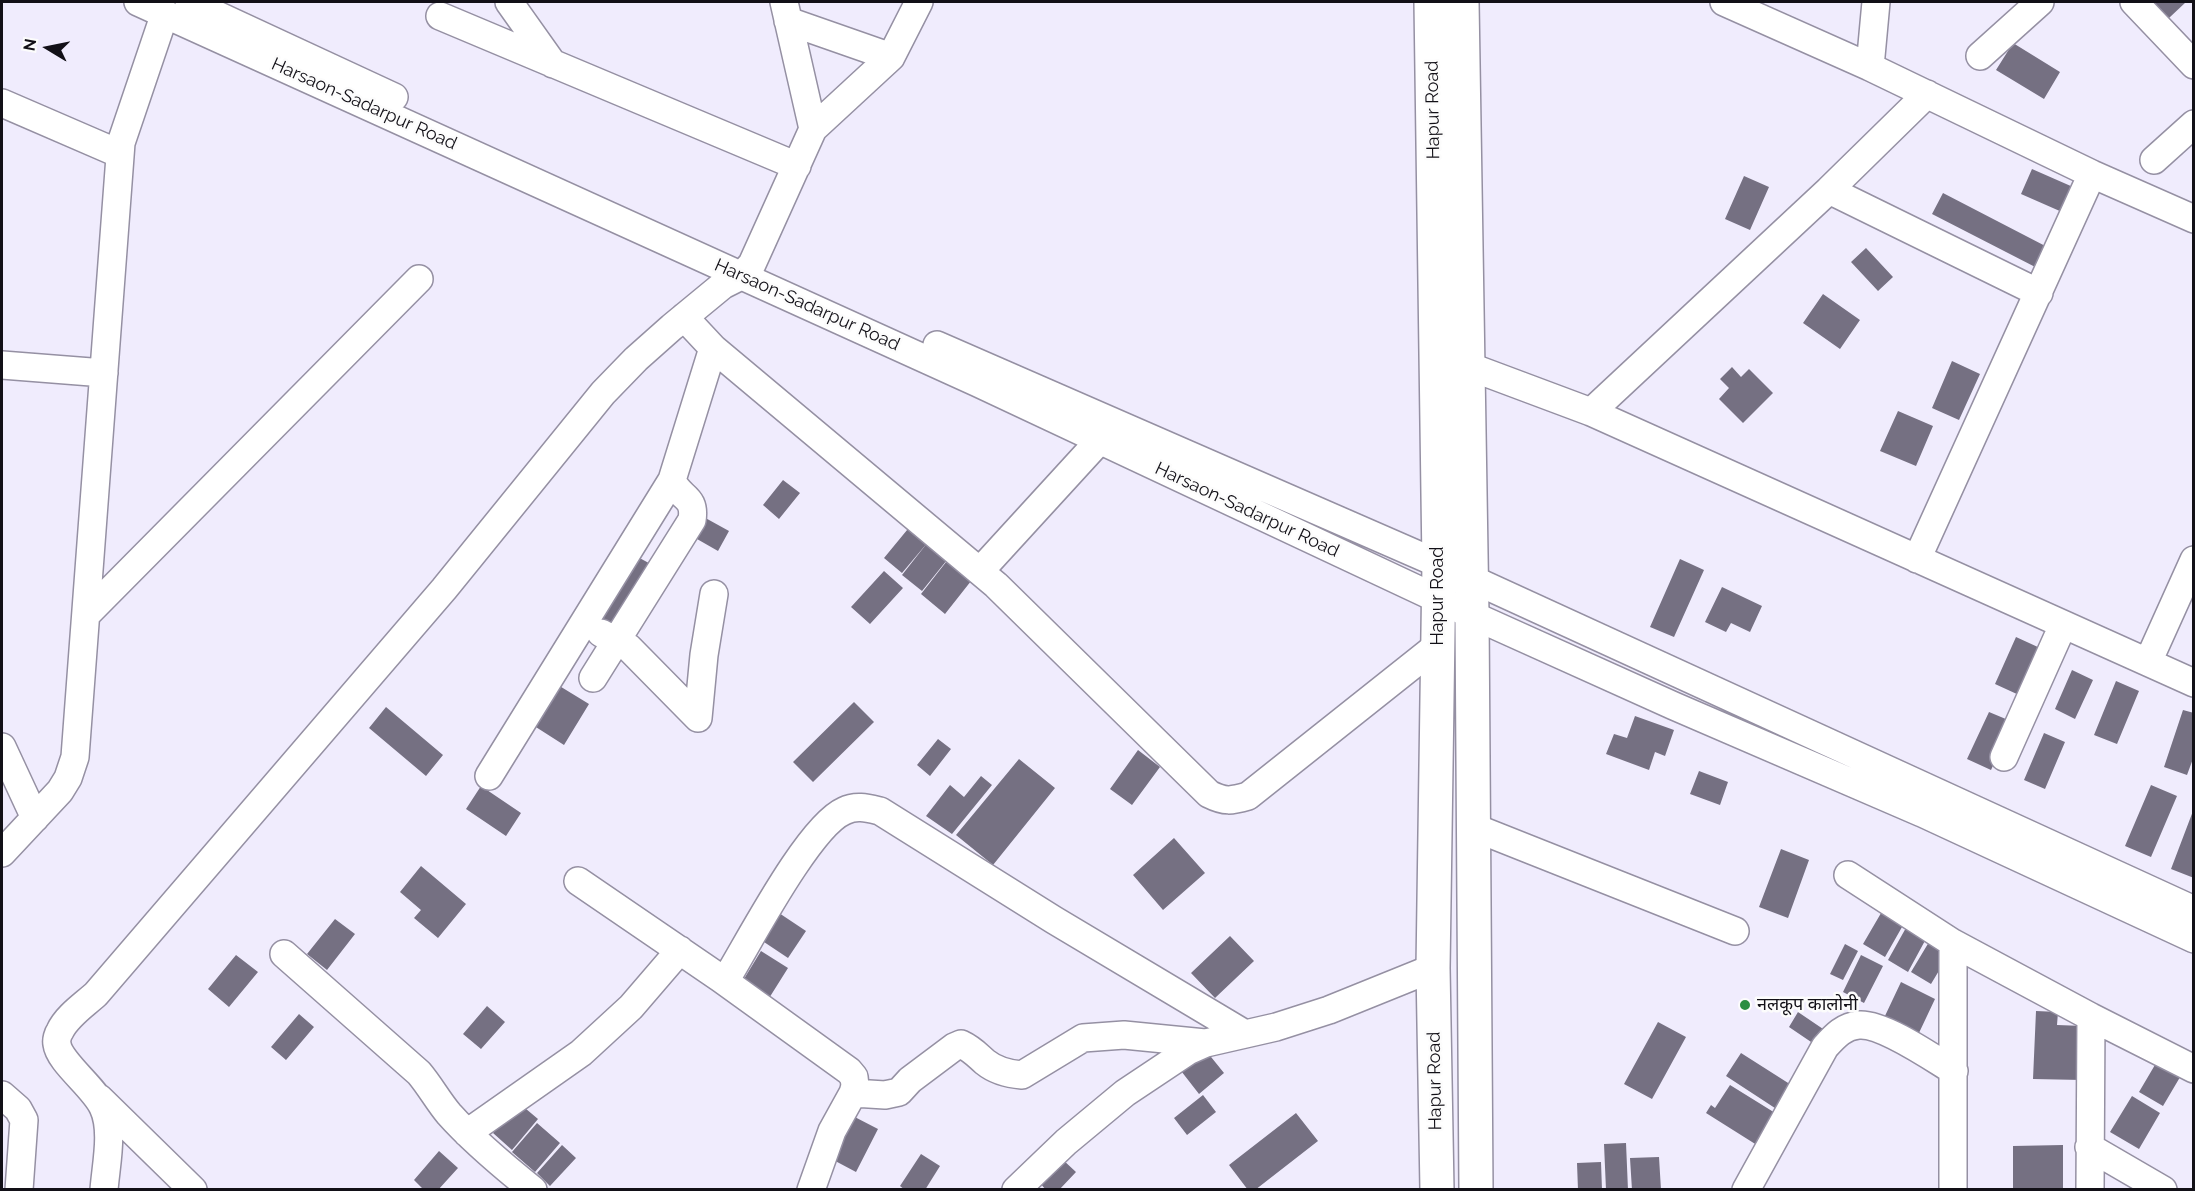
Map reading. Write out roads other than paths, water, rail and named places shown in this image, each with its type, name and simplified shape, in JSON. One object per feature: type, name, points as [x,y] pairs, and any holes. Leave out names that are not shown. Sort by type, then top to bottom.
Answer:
[{"type":"main road","name":"Hapur Road","points":[[1431,2],[1439,564],[1433,968],[1437,1190]]},
{"type":"main road","name":"Hapur Road","points":[[1462,2],[1472,579],[1476,1190]]},
{"type":"street","name":"Harsaon-Sadarpur Road","points":[[138,2],[747,270],[1439,564],[2193,910]]},
{"type":"street","name":"Harsaon-Sadarpur Road","points":[[189,2],[1099,441],[1438,600],[1922,813],[2193,939]]},
{"type":"street","points":[[509,2],[553,64]]},
{"type":"street","points":[[192,1190],[98,1097],[60,1053],[56,1042],[64,1026],[96,994],[436,598],[603,393],[636,359],[684,317],[723,285],[747,270],[813,129],[891,57],[919,2]]},
{"type":"street","points":[[1724,2],[1870,67],[2092,174],[2193,219]]},
{"type":"street","points":[[1870,67],[1876,2]]},
{"type":"street","points":[[1980,56],[2040,2]]},
{"type":"street","points":[[2134,2],[2193,65]]},
{"type":"street","points":[[786,11],[891,57]]},
{"type":"street","points":[[786,11],[813,129]]},
{"type":"street","points":[[5,840],[35,818],[60,791],[75,757],[121,143],[165,13]]},
{"type":"street","points":[[440,16],[797,166]]},
{"type":"street","points":[[1592,411],[1829,190],[1927,94]]},
{"type":"street","points":[[2,103],[120,154]]},
{"type":"street","points":[[2154,160],[2193,124]]},
{"type":"street","points":[[1917,559],[2092,174]]},
{"type":"street","points":[[1829,190],[2039,293]]},
{"type":"street","points":[[86,615],[419,279]]},
{"type":"street","points":[[684,317],[713,348],[980,571],[1209,794],[1222,801],[1248,796],[1438,645]]},
{"type":"street","points":[[489,776],[672,480],[713,348]]},
{"type":"street","points":[[1436,351],[1468,366],[1592,411],[2193,683]]},
{"type":"street","points":[[2,365],[104,372]]},
{"type":"street","points":[[980,571],[1099,441]]},
{"type":"street","points":[[593,678],[692,520],[694,508],[691,502],[675,487],[672,480]]},
{"type":"street","points":[[2148,662],[2193,560]]},
{"type":"street","points":[[584,624],[629,648],[698,718],[704,655],[714,594]]},
{"type":"street","points":[[2004,758],[2063,625]]},
{"type":"street","points":[[2,747],[35,818]]},
{"type":"street","points":[[725,981],[795,864],[821,830],[836,815],[846,810],[862,807],[880,811],[1054,920],[1245,1034]]},
{"type":"street","points":[[1473,827],[1735,931]]},
{"type":"street","points":[[1848,875],[1953,943],[2193,1069]]},
{"type":"street","points":[[578,881],[725,981],[849,1071],[854,1077],[854,1093],[832,1131],[812,1190]]},
{"type":"street","points":[[1953,943],[1953,1190]]},
{"type":"street","points":[[467,1133],[580,1053],[631,1007],[680,950]]},
{"type":"street","points":[[284,954],[419,1073],[447,1112],[467,1133],[533,1190]]},
{"type":"street","points":[[1016,1190],[1066,1142],[1125,1093],[1180,1055],[1206,1043],[1276,1027],[1329,1010],[1433,968]]},
{"type":"street","points":[[2090,1190],[2091,1017]]},
{"type":"street","points":[[1746,1190],[1826,1047],[1843,1029],[1859,1024],[1886,1031],[1954,1071]]},
{"type":"street","points":[[854,1093],[885,1095],[899,1092],[910,1080],[954,1047],[962,1044],[999,1070],[1022,1076],[1083,1038],[1124,1035],[1206,1043]]},
{"type":"street","points":[[2,1095],[18,1109],[24,1120],[19,1190]]},
{"type":"street","points":[[98,1097],[104,1109],[108,1134],[104,1190]]},
{"type":"street","points":[[2089,1147],[2163,1190]]},
{"type":"place","name":"नलकूप कालोनी","points":[[1745,1005]]}]
